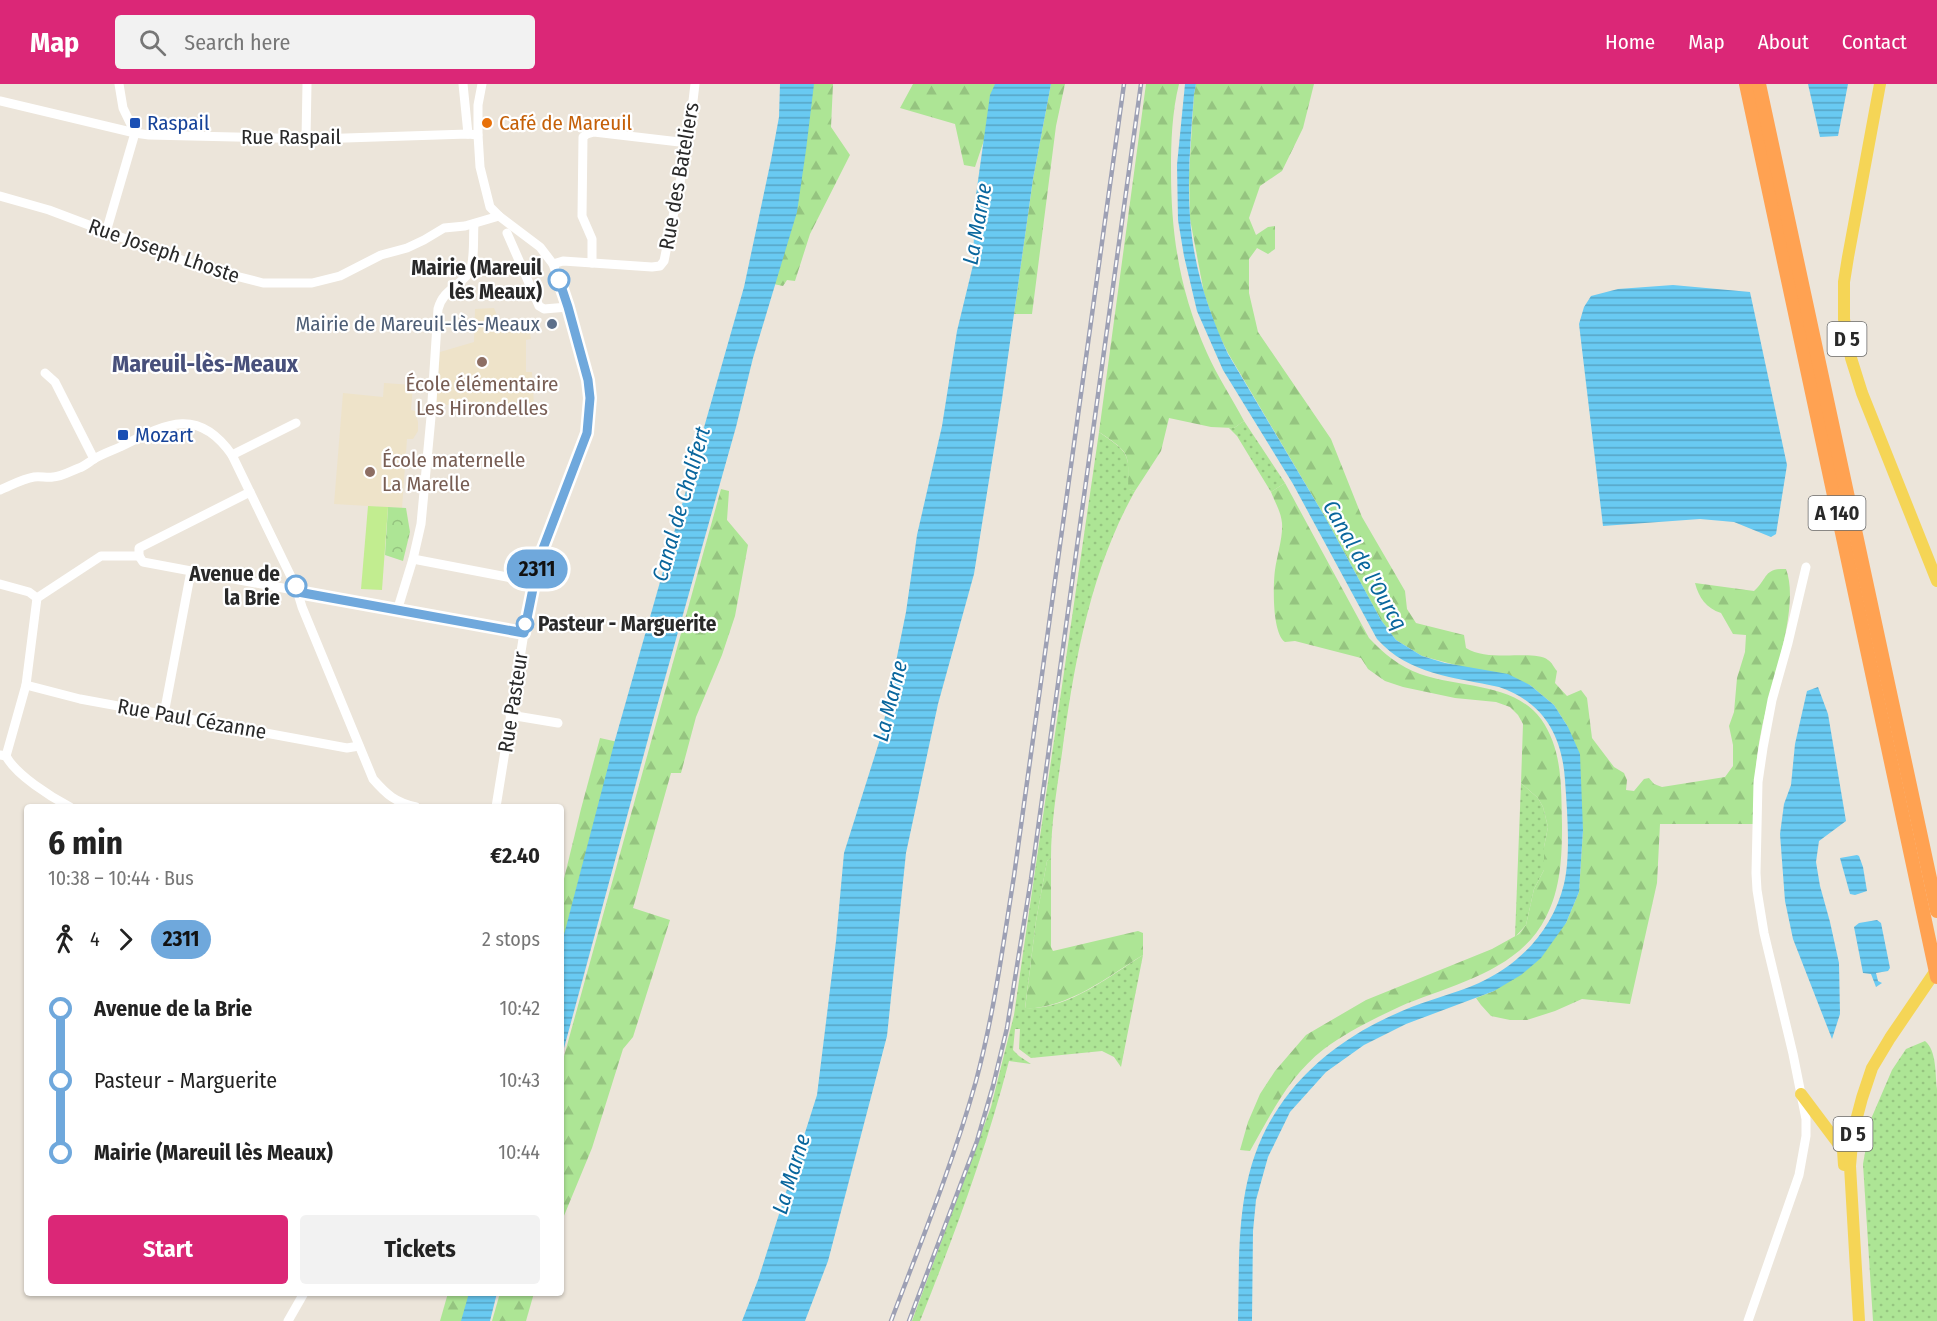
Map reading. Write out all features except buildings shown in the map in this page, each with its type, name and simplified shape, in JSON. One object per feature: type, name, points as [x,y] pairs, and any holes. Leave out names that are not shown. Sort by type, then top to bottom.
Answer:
[{"type":"highway","name":"A 140","points":[[1746,84],[1937,977]]},
{"type":"highway","name":"A 140","points":[[1759,84],[1937,911]]},
{"type":"main road","name":"D 5","points":[[1880,84],[1844,282],[1844,319],[1851,358],[1862,393],[1937,581]]},
{"type":"main road","name":"D 5","points":[[1859,1321],[1850,1166],[1853,1131],[1872,1068],[1937,969]]},
{"type":"main road","points":[[1801,1094],[1843,1150],[1846,1201],[1858,1301]]},
{"type":"street","points":[[106,231],[135,134],[123,108],[119,84]]},
{"type":"street","points":[[306,139],[307,84]]},
{"type":"street","points":[[463,84],[490,207],[540,247],[553,264],[563,261],[592,263],[592,238],[582,216],[583,137],[594,132],[688,143]]},
{"type":"street","points":[[473,134],[482,84]]},
{"type":"street","name":"Rue des Bateliers","points":[[592,263],[660,266],[664,261],[688,143],[695,84]]},
{"type":"street","name":"Rue Raspail","points":[[0,100],[135,134],[306,139],[473,134]]},
{"type":"street","name":"Rue Joseph Lhoste","points":[[0,196],[49,210],[200,267],[263,283],[312,283],[340,276],[381,255],[407,248],[444,228],[474,224],[499,216]]},
{"type":"street","points":[[397,611],[413,559],[423,506],[438,309],[440,300],[469,273],[472,266],[474,224]]},
{"type":"street","points":[[507,233],[539,306],[544,309],[568,307]]},
{"type":"street","name":"Rue Pasteur","points":[[496,804],[524,633],[539,559],[587,433],[590,398],[588,380],[568,307],[553,264]]},
{"type":"street","points":[[45,373],[55,382],[94,459]]},
{"type":"street","points":[[0,490],[18,481],[35,477],[55,477],[83,467],[94,459],[161,428],[178,423],[194,425],[212,433],[224,443],[232,455],[298,592],[302,607],[373,779],[386,793],[403,804]]},
{"type":"street","points":[[232,455],[296,423]]},
{"type":"street","points":[[250,492],[139,548],[139,556],[143,562],[191,572],[524,633]]},
{"type":"street","points":[[37,597],[101,556],[139,556]]},
{"type":"street","points":[[413,559],[507,577],[534,586]]},
{"type":"street","points":[[1748,1321],[1799,1175],[1806,1136],[1806,1119],[1801,1094],[1764,933],[1756,873],[1758,782],[1763,748],[1772,700],[1806,567]]},
{"type":"street","points":[[164,714],[191,572]]},
{"type":"street","points":[[0,584],[29,592],[37,597]]},
{"type":"street","points":[[37,597],[26,685],[3,756],[29,780],[64,804]]},
{"type":"street","name":"Rue Paul Cézanne","points":[[26,685],[80,699],[347,748],[359,746]]},
{"type":"street","points":[[510,715],[558,723]]},
{"type":"street","points":[[288,1321],[302,1296]]},
{"type":"shaded area","name":"École élémentaire Les Hirondelles","points":[[494,308],[502,328],[529,328],[531,339],[526,340],[526,372],[532,372],[534,405],[436,405],[440,352],[474,342],[475,309]]},
{"type":"shaded area","name":"École maternelle La Marelle","points":[[384,383],[413,385],[411,410],[415,411],[418,431],[413,439],[407,439],[402,508],[334,504],[343,393],[383,397]]},
{"type":"green space","points":[[811,84],[833,84],[831,127],[850,155],[810,234],[795,281],[787,280],[783,286],[769,283]]},
{"type":"green space","points":[[913,84],[1003,84],[975,167],[964,165],[955,124],[900,108]]},
{"type":"green space","points":[[1051,84],[1065,84],[1056,126],[1032,314],[1014,314],[1033,179]]},
{"type":"green space","points":[[1146,84],[1179,84],[1172,127],[1171,194],[1179,263],[1190,308],[1207,353],[1244,421],[1234,428],[1211,427],[1169,418],[1161,451],[1135,491],[1128,489],[1126,454],[1099,432]]},
{"type":"green space","points":[[1196,84],[1314,84],[1303,128],[1282,171],[1260,186],[1249,218],[1256,235],[1268,227],[1275,226],[1275,249],[1268,254],[1257,248],[1249,259],[1249,293],[1258,332],[1331,439],[1362,517],[1405,591],[1407,609],[1416,623],[1464,635],[1466,648],[1476,652],[1487,655],[1533,656],[1549,661],[1557,671],[1555,683],[1567,696],[1581,690],[1587,698],[1592,738],[1614,767],[1624,773],[1627,780],[1626,790],[1634,791],[1644,779],[1649,778],[1654,784],[1662,787],[1725,777],[1733,766],[1733,745],[1729,726],[1734,712],[1737,678],[1745,652],[1746,635],[1733,634],[1721,613],[1704,602],[1695,583],[1754,591],[1769,572],[1786,569],[1790,585],[1790,605],[1782,649],[1759,743],[1753,824],[1660,824],[1657,883],[1630,1004],[1582,999],[1527,1020],[1510,1020],[1491,1016],[1476,998],[1494,991],[1566,923],[1579,892],[1583,830],[1568,727],[1554,705],[1530,685],[1422,656],[1396,640],[1381,620],[1325,517],[1217,331],[1204,293],[1190,219],[1189,174]]},
{"type":"green space","points":[[1244,421],[1285,483],[1271,492],[1237,436],[1229,428],[1234,428]]},
{"type":"green space","points":[[1099,432],[1125,454],[1129,467],[1129,489],[1135,491],[1106,553],[1086,619],[1072,686],[1056,792],[1051,858],[1047,861],[1036,921],[1025,1008],[1056,1004],[1072,998],[1102,982],[1143,955],[1121,1067],[1114,1057],[1102,1051],[1031,1058],[1019,1049],[1020,1029],[1015,1029],[1013,1050],[1031,1064],[1009,1061],[980,1160],[957,1225],[920,1321],[912,1321],[991,1107],[1014,1015]]},
{"type":"green space","points":[[1285,483],[1369,638],[1380,649],[1392,659],[1420,674],[1501,692],[1516,698],[1541,719],[1557,756],[1562,848],[1558,883],[1551,906],[1534,936],[1519,951],[1482,974],[1380,1016],[1351,1031],[1324,1049],[1291,1083],[1250,1151],[1240,1150],[1248,1122],[1260,1094],[1275,1071],[1306,1035],[1366,1000],[1492,949],[1519,934],[1526,925],[1534,889],[1544,870],[1544,847],[1548,827],[1538,798],[1521,783],[1523,724],[1510,707],[1496,702],[1455,698],[1403,687],[1385,681],[1368,669],[1361,658],[1295,641],[1285,642],[1281,637],[1274,608],[1274,586],[1282,523],[1271,492]]},
{"type":"green space","points":[[721,489],[729,491],[727,520],[748,545],[735,616],[722,655],[696,717],[681,773],[671,773],[633,908],[670,920],[633,1037],[623,1049],[592,1148],[564,1216],[564,1056]]},
{"type":"green space","points":[[368,506],[388,507],[382,590],[361,589]]},
{"type":"green space","points":[[388,507],[406,508],[410,532],[403,561],[385,555]]},
{"type":"green space","points":[[600,738],[618,742],[564,949],[564,879]]},
{"type":"green space","points":[[1521,783],[1538,798],[1548,827],[1544,847],[1544,870],[1534,889],[1526,925],[1515,937]]},
{"type":"green space","points":[[1051,858],[1051,947],[1053,951],[1138,931],[1143,933],[1143,955],[1101,982],[1072,997],[1057,1003],[1025,1009],[1036,921],[1047,861]]},
{"type":"green space","points":[[1925,1041],[1934,1057],[1937,1089],[1937,1321],[1873,1321],[1863,1164],[1871,1119],[1892,1070],[1906,1049]]},
{"type":"green space","points":[[447,1296],[471,1296],[463,1321],[440,1321]]},
{"type":"green space","points":[[499,1296],[533,1296],[526,1321],[492,1321]]},
{"type":"water","points":[[780,84],[814,84],[797,212],[753,358],[736,427],[564,1048],[564,935],[615,740],[744,287],[779,117]]},
{"type":"water","name":"La Marne","points":[[995,84],[1051,84],[1033,179],[1002,399],[974,574],[938,704],[906,853],[887,1036],[828,1261],[805,1321],[742,1321],[758,1280],[817,1095],[836,941],[844,853],[881,736],[906,612],[917,535],[942,426],[957,331],[973,265],[975,202],[990,95]]},
{"type":"water","points":[[1185,84],[1196,84],[1189,171],[1189,202],[1194,253],[1214,321],[1228,354],[1325,517],[1381,620],[1396,640],[1422,656],[1445,663],[1508,674],[1530,685],[1554,705],[1568,727],[1580,754],[1583,830],[1579,892],[1566,923],[1541,958],[1521,975],[1494,991],[1406,1024],[1364,1045],[1326,1072],[1290,1112],[1268,1157],[1256,1200],[1253,1231],[1252,1321],[1238,1321],[1241,1230],[1249,1173],[1272,1118],[1290,1092],[1314,1066],[1341,1044],[1386,1018],[1479,983],[1508,966],[1533,943],[1552,916],[1564,884],[1568,846],[1567,805],[1560,749],[1547,722],[1538,711],[1514,693],[1499,687],[1449,677],[1418,667],[1403,660],[1377,639],[1293,484],[1223,370],[1197,311],[1178,220],[1177,165]]},
{"type":"water","points":[[1808,84],[1848,84],[1838,136],[1820,137]]},
{"type":"water","points":[[1673,285],[1750,292],[1787,465],[1776,534],[1771,537],[1734,522],[1700,519],[1603,526],[1579,324],[1584,307],[1591,296],[1618,289]]},
{"type":"water","points":[[1818,687],[1828,714],[1846,821],[1819,841],[1816,862],[1839,963],[1840,1014],[1832,1039],[1793,939],[1785,901],[1780,834],[1784,804],[1791,785],[1795,744],[1807,691]]},
{"type":"water","points":[[1857,855],[1863,867],[1867,891],[1855,895],[1850,894],[1840,858]]},
{"type":"water","points":[[1877,920],[1881,923],[1890,968],[1888,971],[1876,973],[1878,981],[1882,983],[1876,987],[1871,974],[1863,973],[1854,927],[1859,923]]},
{"type":"water","points":[[468,1296],[496,1296],[490,1321],[461,1321]]},
{"type":"railway","points":[[891,1321],[957,1142],[976,1081],[993,1005],[1014,876],[1124,84]]},
{"type":"railway","points":[[909,1321],[977,1141],[1007,1028],[1031,879],[1141,84]]},
{"type":"bus line","name":"2311","points":[[296,586],[298,592],[524,633],[539,559],[587,433],[590,398],[588,380],[559,280]]},
{"type":"place","name":"Raspail","points":[[135,123]]},
{"type":"place","name":"Café de Mareuil","points":[[487,123]]},
{"type":"place","name":"Mairie (Mareuil lès Meaux)","points":[[559,280]]},
{"type":"place","name":"Mairie de Mareuil-lès-Meaux","points":[[552,324]]},
{"type":"place","name":"École élémentaire Les Hirondelles","points":[[482,362]]},
{"type":"place","name":"Mozart","points":[[123,435]]},
{"type":"place","name":"École maternelle La Marelle","points":[[370,472]]},
{"type":"place","name":"Avenue de la Brie","points":[[296,586]]},
{"type":"place","name":"Pasteur - Marguerite","points":[[525,624]]},
{"type":"district","name":"Mareuil-lès-Meaux","points":[[205,364]]},
{"type":"water label","name":"Canal de Chalifert","points":[[681,504]]},
{"type":"water label","name":"Canal de l'Ourcq","points":[[1365,565]]}]
